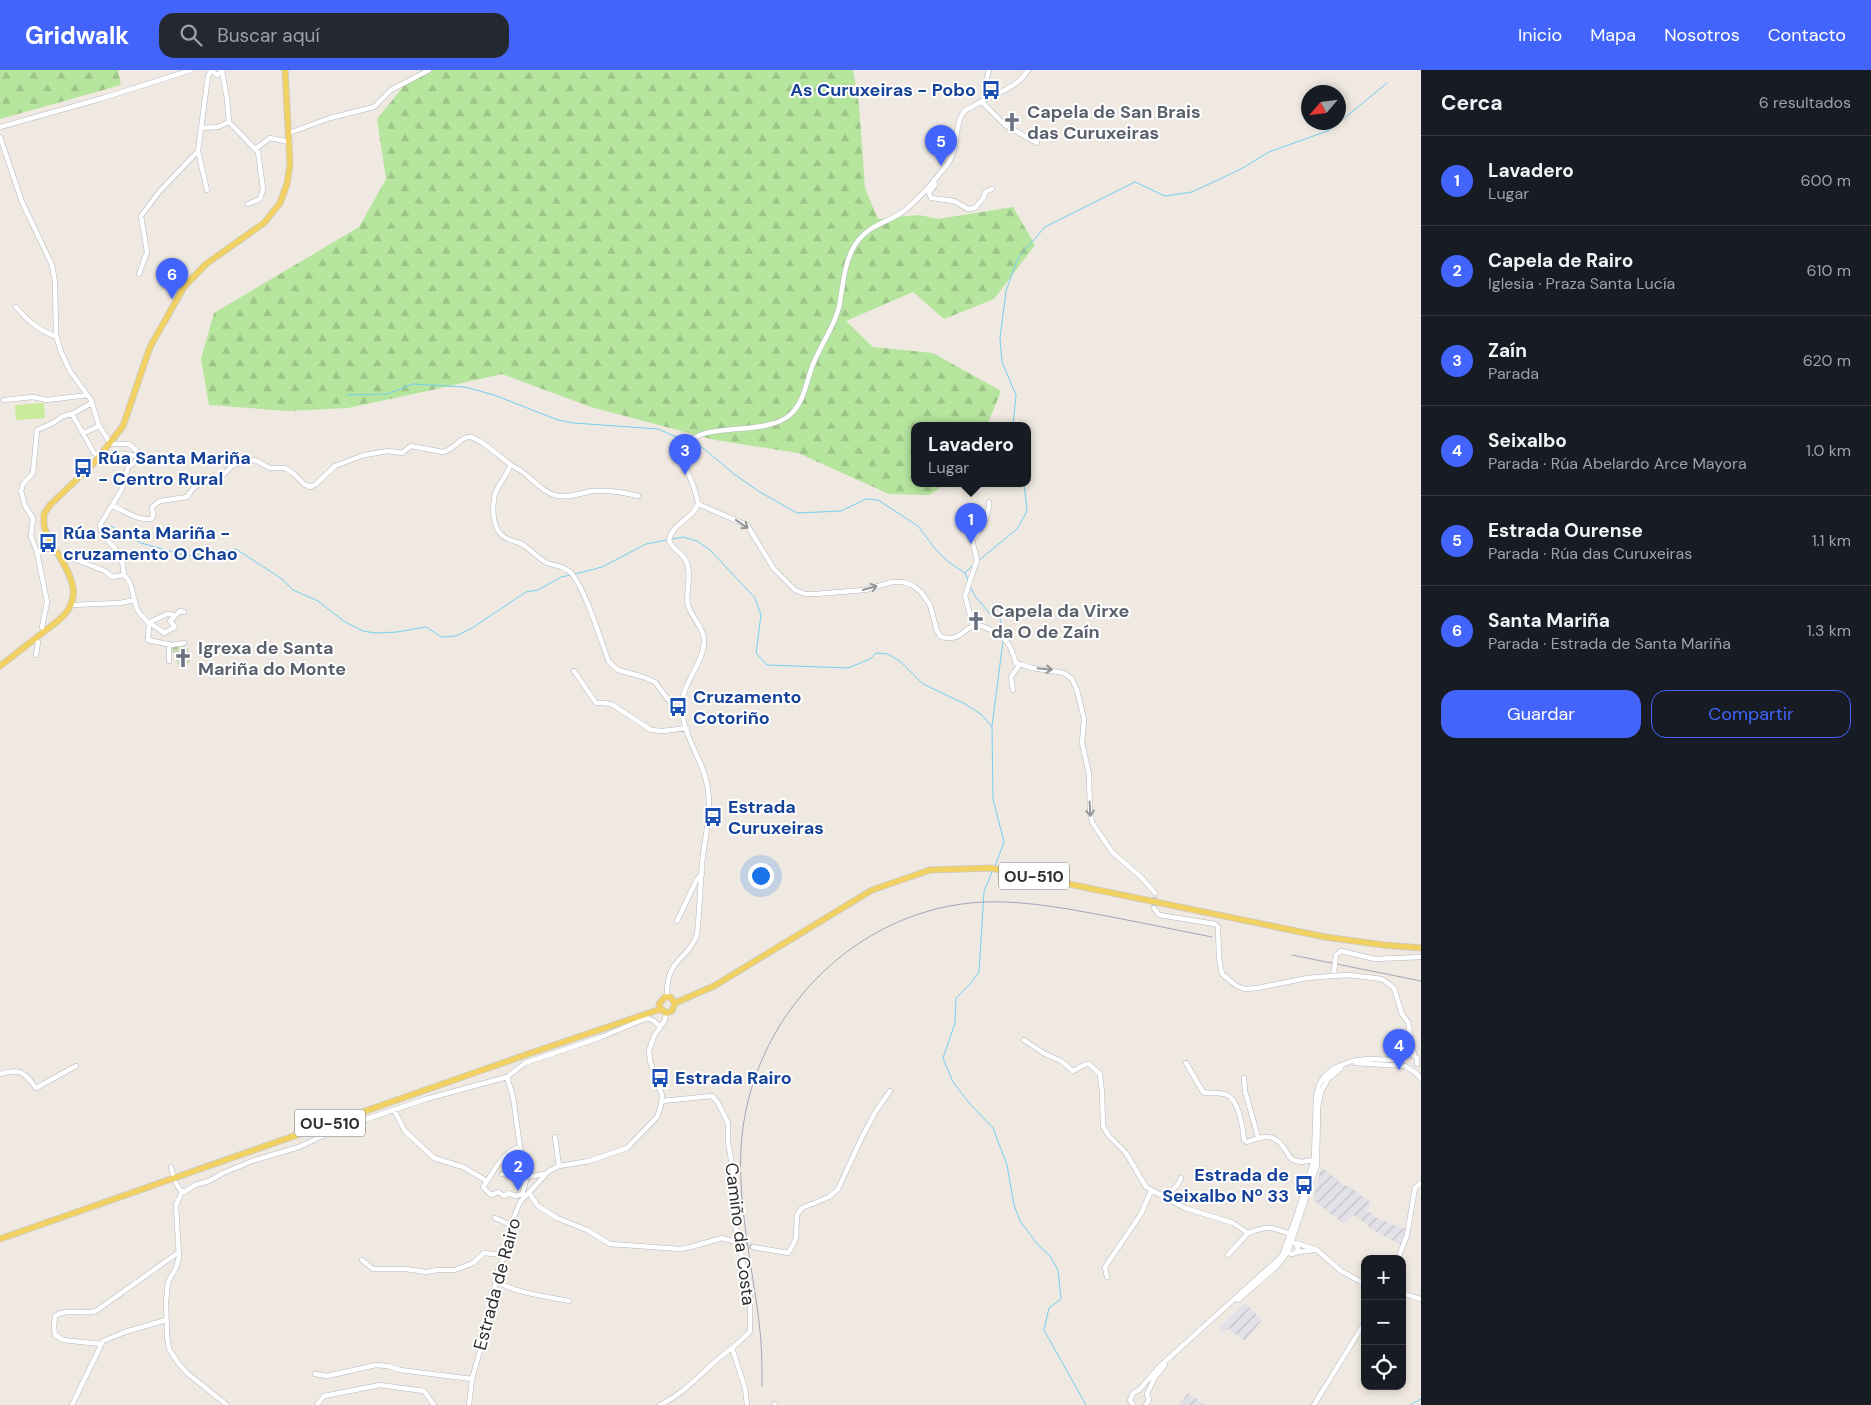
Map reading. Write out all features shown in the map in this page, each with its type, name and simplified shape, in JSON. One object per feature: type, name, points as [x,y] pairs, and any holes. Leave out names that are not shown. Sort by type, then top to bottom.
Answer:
[{"type":"main road","points":[[0,666],[63,617],[72,605],[73,592],[71,581],[61,557],[44,526],[44,514],[54,500],[111,444],[119,432],[128,415],[153,341],[184,287],[199,270],[264,223],[275,211],[284,193],[289,174],[290,142],[285,70]]},
{"type":"main road","name":"OU-510","points":[[0,1239],[522,1056],[674,1009],[675,1003],[714,986],[872,890],[930,870],[991,868],[1325,937],[1421,948]]},
{"type":"main road","points":[[663,1011],[660,1001],[668,997],[675,1003]]},
{"type":"street","points":[[0,127],[191,70]]},
{"type":"street","points":[[289,133],[330,118],[374,107],[391,90],[429,70]]},
{"type":"street","points":[[987,98],[986,82],[989,70]]},
{"type":"street","points":[[668,997],[669,974],[678,960],[694,943],[697,934],[709,817],[708,789],[682,709],[684,694],[703,650],[704,639],[688,604],[690,574],[686,561],[671,547],[669,540],[672,531],[690,516],[698,504],[694,482],[683,457],[685,447],[691,440],[704,434],[770,425],[781,421],[791,414],[803,397],[814,362],[834,322],[852,251],[856,243],[874,226],[901,213],[934,180],[954,155],[959,122],[963,112],[1020,81],[1028,70]]},
{"type":"street","points":[[207,190],[198,151],[201,128],[208,76],[211,71],[217,74],[223,71],[229,122],[258,152],[263,189],[260,199],[248,204]]},
{"type":"street","points":[[982,101],[1005,125],[1037,143]]},
{"type":"street","points":[[201,128],[218,127],[229,122]]},
{"type":"street","points":[[0,137],[22,202],[52,265],[55,282],[57,337],[61,352],[70,370],[88,395],[98,426],[111,444],[129,444],[139,453],[139,457]]},
{"type":"street","points":[[255,149],[270,138],[290,142]]},
{"type":"street","points":[[139,274],[147,252],[141,216],[160,192],[198,151]]},
{"type":"street","points":[[934,180],[935,185],[929,193],[930,198],[954,200],[968,209],[975,208],[984,197],[985,192],[992,189]]},
{"type":"street","points":[[164,275],[177,272],[184,287]]},
{"type":"street","points":[[16,306],[30,323],[41,331],[57,337]]},
{"type":"street","points":[[4,400],[33,397],[47,400],[88,395]]},
{"type":"street","points":[[44,632],[42,627],[48,602],[32,536],[34,518],[23,499],[21,491],[23,484],[32,473],[37,430],[92,403]]},
{"type":"street","points":[[72,414],[84,432],[94,453],[99,457],[103,459],[109,455],[122,453],[139,457]]},
{"type":"street","points":[[84,432],[98,426]]},
{"type":"street","points":[[112,506],[138,518],[148,519],[153,516],[152,507],[156,503],[184,499],[194,486],[206,481],[218,480],[233,465],[249,460],[260,461],[270,468],[285,468],[310,487],[316,484],[335,466],[364,455],[388,451],[402,453],[411,446],[443,452],[454,448],[464,438],[473,437],[548,492],[558,496],[575,496],[591,491],[624,492],[638,496]]},
{"type":"street","points":[[139,457],[138,460],[128,467],[122,489],[100,525],[101,531],[120,556],[124,575],[130,583],[137,608],[149,623],[164,633],[168,632],[174,627],[170,621],[180,610],[184,612]]},
{"type":"street","points":[[510,465],[508,474],[495,493],[493,501],[495,525],[501,536],[510,541],[520,542],[545,562],[556,565],[571,573],[582,592],[609,662],[618,670],[656,682],[675,709],[682,709]]},
{"type":"street","points":[[973,626],[965,596],[976,560],[972,540],[989,514],[989,502]]},
{"type":"street","points":[[698,504],[747,524],[774,569],[794,590],[805,594],[853,592],[892,582],[904,582],[921,592],[930,605],[937,631],[941,638],[958,637],[973,626],[981,626],[1002,636],[1009,644],[1016,663],[1032,668],[1057,670],[1072,679],[1077,690],[1084,719],[1082,743],[1089,774],[1092,822],[1112,852],[1142,878],[1155,893]]},
{"type":"street","points":[[37,552],[54,547]]},
{"type":"street","points":[[61,557],[64,555],[105,571],[112,577],[124,575]]},
{"type":"street","points":[[72,605],[120,603],[134,600]]},
{"type":"street","points":[[149,623],[167,614],[176,615]]},
{"type":"street","points":[[149,623],[148,640],[169,644],[184,643]]},
{"type":"street","points":[[35,639],[38,642],[36,655]]},
{"type":"street","points":[[169,644],[169,661]]},
{"type":"street","points":[[1013,690],[1010,677],[1020,664]]},
{"type":"street","points":[[574,671],[598,704],[613,705],[651,730],[663,731],[687,728]]},
{"type":"street","points":[[677,921],[697,879],[702,874]]},
{"type":"street","points":[[1154,908],[1159,916],[1215,924],[1218,927],[1219,958],[1222,974],[1237,986],[1245,989],[1333,974],[1382,979],[1394,988],[1402,1014],[1410,1027],[1411,1048],[1417,1056]]},
{"type":"street","points":[[1333,974],[1336,955],[1341,951],[1375,959],[1421,957]]},
{"type":"street","points":[[662,1101],[649,1054],[652,1040],[665,1020],[663,1011]]},
{"type":"street","points":[[227,1405],[199,1384],[179,1364],[169,1349],[166,1320],[167,1290],[168,1282],[178,1262],[176,1204],[182,1192],[252,1160],[299,1147],[337,1129],[426,1099],[507,1077],[524,1063],[599,1038],[647,1018],[654,1021],[660,1027]]},
{"type":"street","points":[[1024,1040],[1074,1070],[1086,1064],[1095,1068],[1100,1074],[1103,1126],[1109,1136],[1126,1153],[1140,1180],[1151,1191],[1185,1208],[1233,1223],[1248,1233]]},
{"type":"street","points":[[1411,1048],[1403,1061],[1414,1067],[1421,1079]]},
{"type":"street","points":[[1310,1187],[1309,1184],[1314,1171],[1316,1096],[1324,1078],[1334,1068],[1352,1061],[1368,1059],[1394,1060],[1406,1056],[1417,1056]]},
{"type":"street","points":[[1414,1067],[1417,1056]]},
{"type":"street","points":[[1186,1062],[1203,1092],[1227,1095],[1232,1101],[1242,1124],[1244,1140],[1247,1142],[1258,1137],[1269,1136],[1276,1139],[1293,1160],[1314,1162]]},
{"type":"street","points":[[1149,1403],[1147,1394],[1155,1377],[1164,1367],[1291,1252],[1292,1243],[1318,1161],[1319,1096],[1328,1079],[1338,1069],[1355,1063],[1414,1067]]},
{"type":"street","points":[[0,1074],[23,1072],[36,1088],[76,1066]]},
{"type":"street","points":[[507,1077],[513,1096],[526,1177],[522,1197],[509,1193],[504,1196],[498,1192],[490,1195],[483,1187],[510,1150],[520,1147]]},
{"type":"street","points":[[1244,1078],[1245,1091],[1258,1137]]},
{"type":"street","points":[[753,1247],[788,1253],[794,1245],[796,1238],[797,1215],[802,1208],[829,1197],[838,1189],[863,1135],[890,1091]]},
{"type":"street","name":"Camiño da Costa","points":[[662,1101],[712,1096],[718,1103],[728,1123],[728,1142],[735,1183],[734,1219],[750,1297],[750,1332],[732,1348]]},
{"type":"street","name":"Estrada de Rairo","points":[[469,1405],[472,1379],[489,1319],[496,1281],[511,1225],[522,1197],[529,1193],[546,1174],[559,1166],[589,1161],[627,1148],[657,1117],[662,1101]]},
{"type":"street","points":[[394,1110],[404,1131],[434,1158],[462,1167],[487,1182]]},
{"type":"street","points":[[555,1137],[559,1166]]},
{"type":"street","points":[[1282,1256],[1314,1162]]},
{"type":"street","points":[[171,1167],[173,1175]]},
{"type":"street","points":[[502,1174],[526,1177],[546,1174]]},
{"type":"street","points":[[1166,1197],[1181,1178]]},
{"type":"street","points":[[176,1183],[182,1192]]},
{"type":"street","points":[[1399,1255],[1406,1235],[1415,1188],[1421,1183]]},
{"type":"street","points":[[1107,1277],[1105,1267],[1141,1214],[1151,1191]]},
{"type":"street","points":[[529,1193],[538,1206],[558,1218],[587,1230],[610,1244],[680,1249],[722,1238],[743,1244]]},
{"type":"street","points":[[495,1218],[511,1225]]},
{"type":"street","points":[[1228,1255],[1248,1233],[1262,1228],[1274,1227],[1290,1235]]},
{"type":"street","points":[[1133,1405],[1130,1400],[1133,1393],[1139,1390],[1160,1367],[1282,1256],[1298,1248],[1292,1243],[1290,1235]]},
{"type":"street","points":[[1292,1243],[1315,1250],[1341,1271],[1361,1282]]},
{"type":"street","points":[[1291,1252],[1315,1250]]},
{"type":"street","points":[[101,1344],[63,1340],[55,1334],[55,1316],[62,1313],[82,1313],[96,1310],[179,1252]]},
{"type":"street","points":[[362,1260],[373,1269],[406,1269],[426,1272],[455,1270],[473,1263],[484,1253],[504,1255]]},
{"type":"street","points":[[496,1281],[503,1285],[534,1294],[569,1301]]},
{"type":"street","points":[[1406,1294],[1421,1299]]},
{"type":"street","points":[[72,1405],[101,1344],[110,1338],[166,1320]]},
{"type":"street","points":[[1314,1405],[1361,1329]]},
{"type":"street","points":[[660,1405],[682,1392],[732,1348],[745,1388],[747,1405]]},
{"type":"street","points":[[315,1374],[328,1376],[376,1365],[472,1379]]},
{"type":"street","points":[[317,1405],[324,1396],[380,1385],[424,1391],[434,1405]]},
{"type":"street","points":[[1139,1390],[1147,1394]]},
{"type":"shaded area","points":[[1321,1167],[1371,1203],[1366,1210],[1379,1219],[1405,1229],[1401,1245],[1371,1229],[1353,1215],[1344,1224],[1313,1200]]},
{"type":"shaded area","points":[[1245,1303],[1262,1320],[1245,1341],[1228,1329],[1223,1332],[1219,1327]]},
{"type":"shaded area","points":[[1188,1393],[1205,1405],[1179,1405]]},
{"type":"green space","points":[[0,70],[118,70],[121,85],[0,119]]},
{"type":"green space","points":[[422,70],[853,70],[859,105],[865,188],[878,219],[919,215],[938,219],[1013,207],[1035,245],[994,299],[944,319],[913,292],[846,321],[873,347],[933,353],[1001,391],[988,422],[911,422],[911,487],[942,487],[929,495],[889,494],[798,453],[715,440],[591,407],[502,374],[348,408],[287,411],[209,405],[201,359],[214,313],[359,227],[386,179],[377,119],[407,82]]},
{"type":"green space","points":[[44,403],[45,418],[16,420],[15,405]]},
{"type":"green space","points":[[185,644],[185,648],[188,648],[190,661],[186,666],[179,667],[170,648]]},
{"type":"waterway","points":[[1013,422],[1016,395],[1002,362],[1000,338],[1006,291],[1018,258],[1045,227],[1135,182],[1165,196],[1192,192],[1241,169],[1269,152],[1330,130],[1387,83]]},
{"type":"waterway","points":[[347,395],[387,394],[413,384],[465,387],[494,395],[558,420],[574,423],[658,429],[688,442]]},
{"type":"waterway","points":[[691,443],[703,448],[734,474],[760,492],[797,513],[841,511],[866,499],[878,500],[918,526],[936,550],[965,573],[968,580]]},
{"type":"waterway","points":[[978,561],[1017,529],[1027,511],[1024,487]]},
{"type":"waterway","points":[[111,526],[141,543],[187,556],[236,549],[282,579],[293,590],[318,601],[345,622],[363,631],[375,633],[397,632],[426,627],[442,637],[456,636],[472,628],[526,592],[538,590],[561,577],[571,575]]},
{"type":"waterway","points":[[575,574],[602,567],[646,544],[683,537],[697,541],[710,550],[755,598],[761,615],[756,653],[767,665],[848,668],[870,659],[876,653],[888,654],[901,662],[923,684],[965,704],[982,715],[992,727],[993,799],[1004,842],[995,866]]},
{"type":"waterway","points":[[965,573],[973,565]]},
{"type":"waterway","points":[[970,586],[975,596],[990,614],[1000,619],[1004,631],[1003,637]]},
{"type":"waterway","points":[[992,726],[1003,641]]},
{"type":"waterway","points":[[992,872],[984,891],[979,972],[956,998],[955,1023],[943,1058],[953,1082],[970,1104],[993,1128],[1007,1165],[1014,1205],[1020,1221],[1038,1245],[1050,1256],[1058,1270],[1061,1299],[1049,1308],[1044,1330],[1086,1405]]},
{"type":"waterway","points":[[1410,1405],[1421,1399]]},
{"type":"tunnel","points":[[1154,908],[1155,893]]},
{"type":"tunnel","points":[[743,1244],[753,1247]]},
{"type":"railway","points":[[762,1386],[760,1330],[746,1235],[742,1192],[741,1148],[748,1101],[764,1056],[787,1015],[816,979],[852,948],[893,924],[937,909],[985,902],[1018,903],[1063,908],[1212,937]]},
{"type":"railway","points":[[1292,955],[1421,981]]},
{"type":"place","name":"As Curuxeiras - Pobo","points":[[991,90]]},
{"type":"place","name":"Capela de San Brais das Curuxeiras","points":[[1012,122]]},
{"type":"place","name":"Estrada Ourense","points":[[941,166]]},
{"type":"place","name":"Santa Mariña","points":[[172,299]]},
{"type":"place","name":"Rúa Santa Mariña - Centro Rural","points":[[83,468]]},
{"type":"place","name":"Zaín","points":[[685,475]]},
{"type":"place","name":"Rúa Santa Mariña - cruzamento O Chao","points":[[48,543]]},
{"type":"place","name":"Lavadero","points":[[971,544]]},
{"type":"place","name":"Capela da Virxe da O de Zaín","points":[[976,621]]},
{"type":"place","name":"Igrexa de Santa Mariña do Monte","points":[[183,658]]},
{"type":"place","name":"Cruzamento Cotoriño","points":[[678,707]]},
{"type":"place","name":"Estrada Curuxeiras","points":[[713,817]]},
{"type":"place","name":"Seixalbo","points":[[1399,1070]]},
{"type":"place","name":"Estrada Rairo","points":[[660,1078]]},
{"type":"place","name":"Estrada de Seixalbo Nº 33","points":[[1304,1185]]},
{"type":"place","name":"Capela de Rairo","points":[[518,1191]]}]
